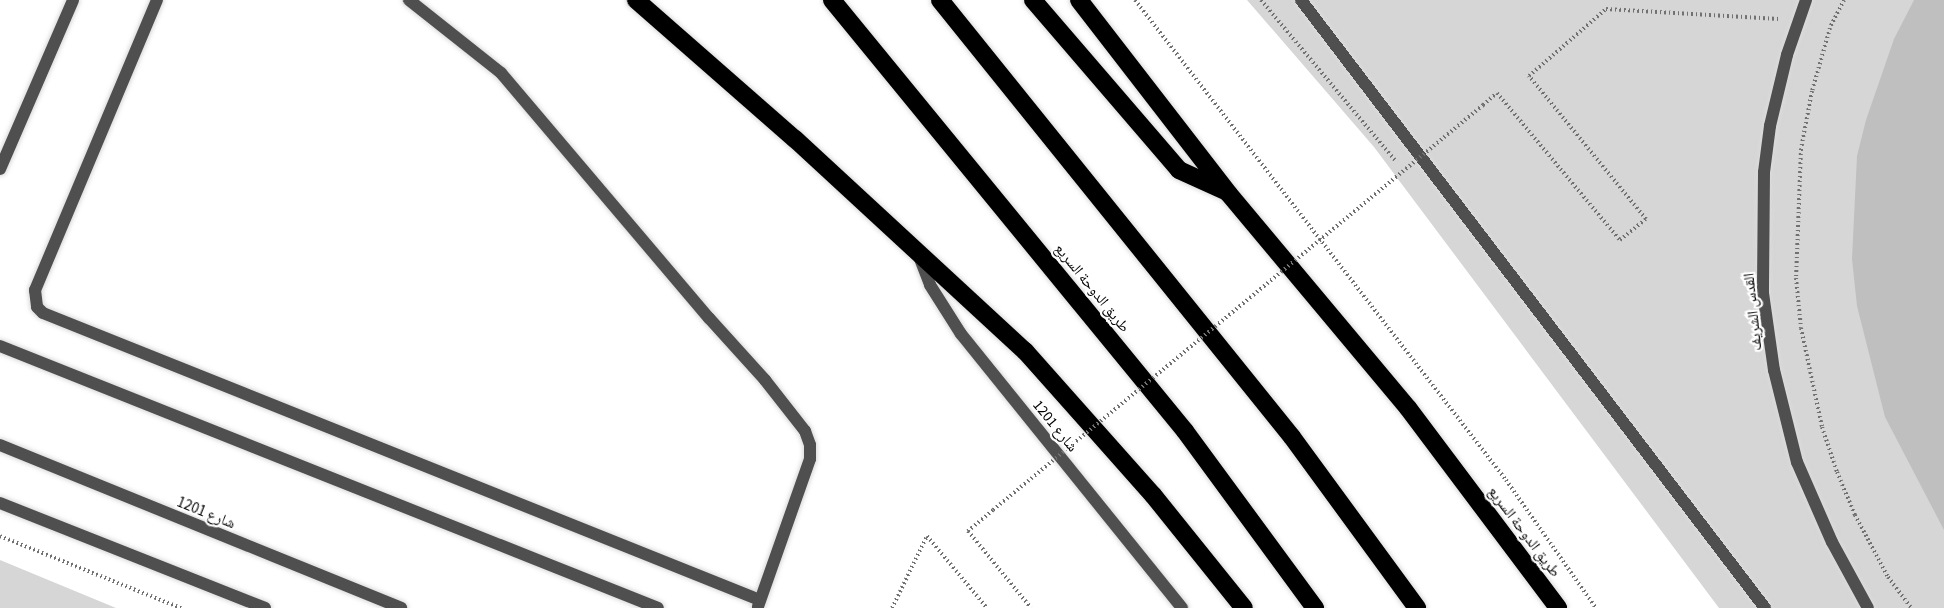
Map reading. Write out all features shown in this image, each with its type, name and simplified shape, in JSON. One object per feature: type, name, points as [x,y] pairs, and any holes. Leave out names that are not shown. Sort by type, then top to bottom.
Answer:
[{"type":"highway","points":[[636,0],[795,139],[918,255],[1025,351],[1153,495],[1244,608]]},
{"type":"highway","name":"طريق الدوحة السريع","points":[[832,0],[1185,431],[1315,608]]},
{"type":"highway","points":[[940,0],[1292,437],[1416,608]]},
{"type":"highway","points":[[1033,0],[1179,170],[1229,194]]},
{"type":"highway","name":"طريق الدوحة السريع","points":[[1079,0],[1229,194],[1408,408],[1558,608]]},
{"type":"street","points":[[0,169],[74,0]]},
{"type":"street","points":[[157,0],[35,290],[37,307],[43,313],[759,604],[810,459],[810,444],[805,431],[765,380],[709,318],[501,73],[409,0]]},
{"type":"street","name":"القدس الشريف","points":[[1806,0],[1778,90],[1764,172],[1763,292],[1774,370],[1797,462],[1832,542],[1868,608]]},
{"type":"street","points":[[1307,2],[1765,608]]},
{"type":"street","name":"شارع 1201","points":[[918,255],[930,285],[961,334],[1182,608]]},
{"type":"street","points":[[0,346],[658,608]]},
{"type":"street","name":"شارع 1201","points":[[0,446],[401,608]]},
{"type":"street","points":[[0,502],[265,608]]},
{"type":"path","points":[[1135,0],[1499,471],[1596,608]]},
{"type":"path","points":[[1844,0],[1830,28],[1812,91],[1801,149],[1796,278],[1802,328],[1822,427],[1837,472],[1855,515],[1888,577],[1911,608]]},
{"type":"path","points":[[1031,608],[968,531],[1497,93],[1620,240],[1646,219],[1529,76],[1606,9],[1798,20]]},
{"type":"path","points":[[0,536],[181,608]]},
{"type":"path","points":[[892,608],[927,536],[987,608]]},
{"type":"shaded area","points":[[1247,0],[1944,0],[1944,608],[1719,608],[1374,147]]},
{"type":"shaded area","points":[[0,560],[116,608],[0,608]]},
{"type":"building","points":[[1914,0],[1944,0],[1944,530],[1885,417],[1857,306],[1852,259],[1857,156],[1866,120],[1894,39]]}]
